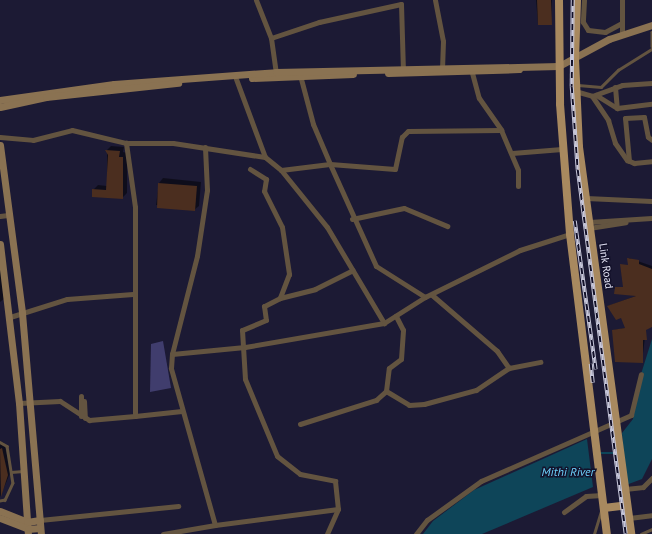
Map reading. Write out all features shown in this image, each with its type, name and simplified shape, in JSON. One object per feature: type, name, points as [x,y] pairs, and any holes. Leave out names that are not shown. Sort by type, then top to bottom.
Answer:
[{"type":"main road","points":[[559,0],[558,66],[562,149],[570,234],[607,534]]},
{"type":"main road","name":"Link Road","points":[[577,0],[575,88],[586,198],[631,534]]},
{"type":"main road","points":[[0,100],[18,99],[114,86],[214,78],[404,70],[518,69],[558,66],[575,59],[622,34],[652,25]]},
{"type":"main road","points":[[214,78],[236,79],[252,76]]},
{"type":"main road","points":[[0,107],[18,99]]},
{"type":"main road","points":[[0,145],[4,215],[22,313],[40,531],[0,518]]},
{"type":"main road","points":[[0,244],[10,317],[19,403],[28,528]]},
{"type":"main road","points":[[603,499],[627,505]]},
{"type":"main road","points":[[0,511],[28,528]]},
{"type":"main road","points":[[28,528],[40,520]]},
{"type":"street","points":[[256,0],[270,38],[277,75]]},
{"type":"street","points":[[434,0],[443,41],[442,70]]},
{"type":"street","points":[[584,0],[583,22],[588,30],[605,32],[622,23]]},
{"type":"street","points":[[622,0],[622,34]]},
{"type":"street","points":[[270,38],[319,22],[400,2],[404,70]]},
{"type":"street","points":[[471,70],[479,98],[501,130],[512,153],[518,170],[518,186]]},
{"type":"street","points":[[300,74],[330,164],[352,218],[376,266],[425,297]]},
{"type":"street","points":[[236,79],[265,156],[281,170],[308,200],[353,270],[384,323]]},
{"type":"street","points":[[594,96],[615,86],[652,83]]},
{"type":"street","points":[[615,86],[618,108]]},
{"type":"street","points":[[575,88],[618,108],[652,104]]},
{"type":"street","points":[[594,96],[608,120],[615,143],[629,161]]},
{"type":"street","points":[[629,161],[625,118],[644,117],[648,137],[652,140]]},
{"type":"street","points":[[0,137],[33,140],[72,130],[126,143],[205,147],[265,156]]},
{"type":"street","points":[[281,170],[330,164],[395,170],[402,137],[408,131],[501,130]]},
{"type":"street","points":[[126,143],[135,207],[133,294],[137,335],[135,416]]},
{"type":"street","points":[[205,147],[207,190],[197,256],[172,354],[171,368],[215,525]]},
{"type":"street","points":[[512,153],[562,149]]},
{"type":"street","points":[[629,161],[652,161]]},
{"type":"street","points":[[250,169],[266,179],[264,191],[282,227],[289,274],[280,298]]},
{"type":"street","points":[[586,198],[652,201]]},
{"type":"street","points":[[352,218],[404,208],[447,226]]},
{"type":"street","points":[[589,225],[652,218]]},
{"type":"street","points":[[589,225],[652,221]]},
{"type":"street","points":[[172,354],[245,347],[384,323],[425,297],[432,295],[520,250],[570,234]]},
{"type":"street","points":[[327,534],[338,509],[335,481],[300,474],[277,456],[245,379],[244,327],[266,320],[264,306],[280,298],[315,289],[353,270]]},
{"type":"street","points":[[10,317],[67,299],[133,294]]},
{"type":"street","points":[[432,295],[497,351],[509,368]]},
{"type":"street","points":[[300,424],[376,400],[386,391],[389,368],[401,358],[403,330],[396,316]]},
{"type":"street","points":[[386,391],[409,406],[424,404],[476,390],[509,368],[540,362]]},
{"type":"street","points":[[416,534],[427,520],[481,481],[595,431],[616,420],[631,415],[641,374]]},
{"type":"street","points":[[83,397],[83,417]]},
{"type":"street","points":[[19,403],[60,401],[83,417],[135,416],[182,411]]},
{"type":"street","points":[[625,487],[643,487],[652,478]]},
{"type":"street","points":[[564,512],[586,496],[603,499]]},
{"type":"street","points":[[40,520],[178,506]]},
{"type":"street","points":[[163,534],[215,525],[338,509]]},
{"type":"street","points":[[629,518],[652,515]]},
{"type":"lane","points":[[575,88],[601,87],[618,70],[652,48],[652,32]]},
{"type":"lane","points":[[0,442],[7,446],[12,472],[8,496],[0,501]]},
{"type":"lane","points":[[12,472],[24,471]]},
{"type":"lane","points":[[594,534],[603,499]]},
{"type":"lane","points":[[642,534],[652,529]]},
{"type":"shaded area","points":[[163,341],[171,388],[150,392],[151,344]]},
{"type":"water","points":[[652,339],[652,459],[642,479],[626,485],[622,433],[633,419],[636,390]]},
{"type":"water","name":"Mithi River","points":[[587,439],[593,487],[482,534],[423,534],[433,521],[474,490]]},
{"type":"building","points":[[537,0],[551,0],[552,25],[538,25]]},
{"type":"building","points":[[105,150],[120,151],[119,157],[123,157],[123,199],[92,197],[92,189],[106,190],[108,155]]},
{"type":"building","points":[[158,183],[197,186],[195,211],[157,208]]},
{"type":"building","points":[[627,258],[639,260],[639,264],[652,269],[652,327],[646,330],[647,340],[643,340],[643,363],[615,362],[612,330],[625,328],[621,318],[616,320],[607,306],[636,296],[614,294],[615,287],[623,287],[620,264],[628,265]]},
{"type":"building","points":[[2,448],[8,475],[1,497],[0,449]]},
{"type":"waterway","points":[[599,453],[617,453]]},
{"type":"railway","points":[[573,0],[572,87],[578,170],[626,534]]},
{"type":"railway","points":[[575,221],[596,370]]},
{"type":"railway","points":[[591,364],[593,383]]}]
